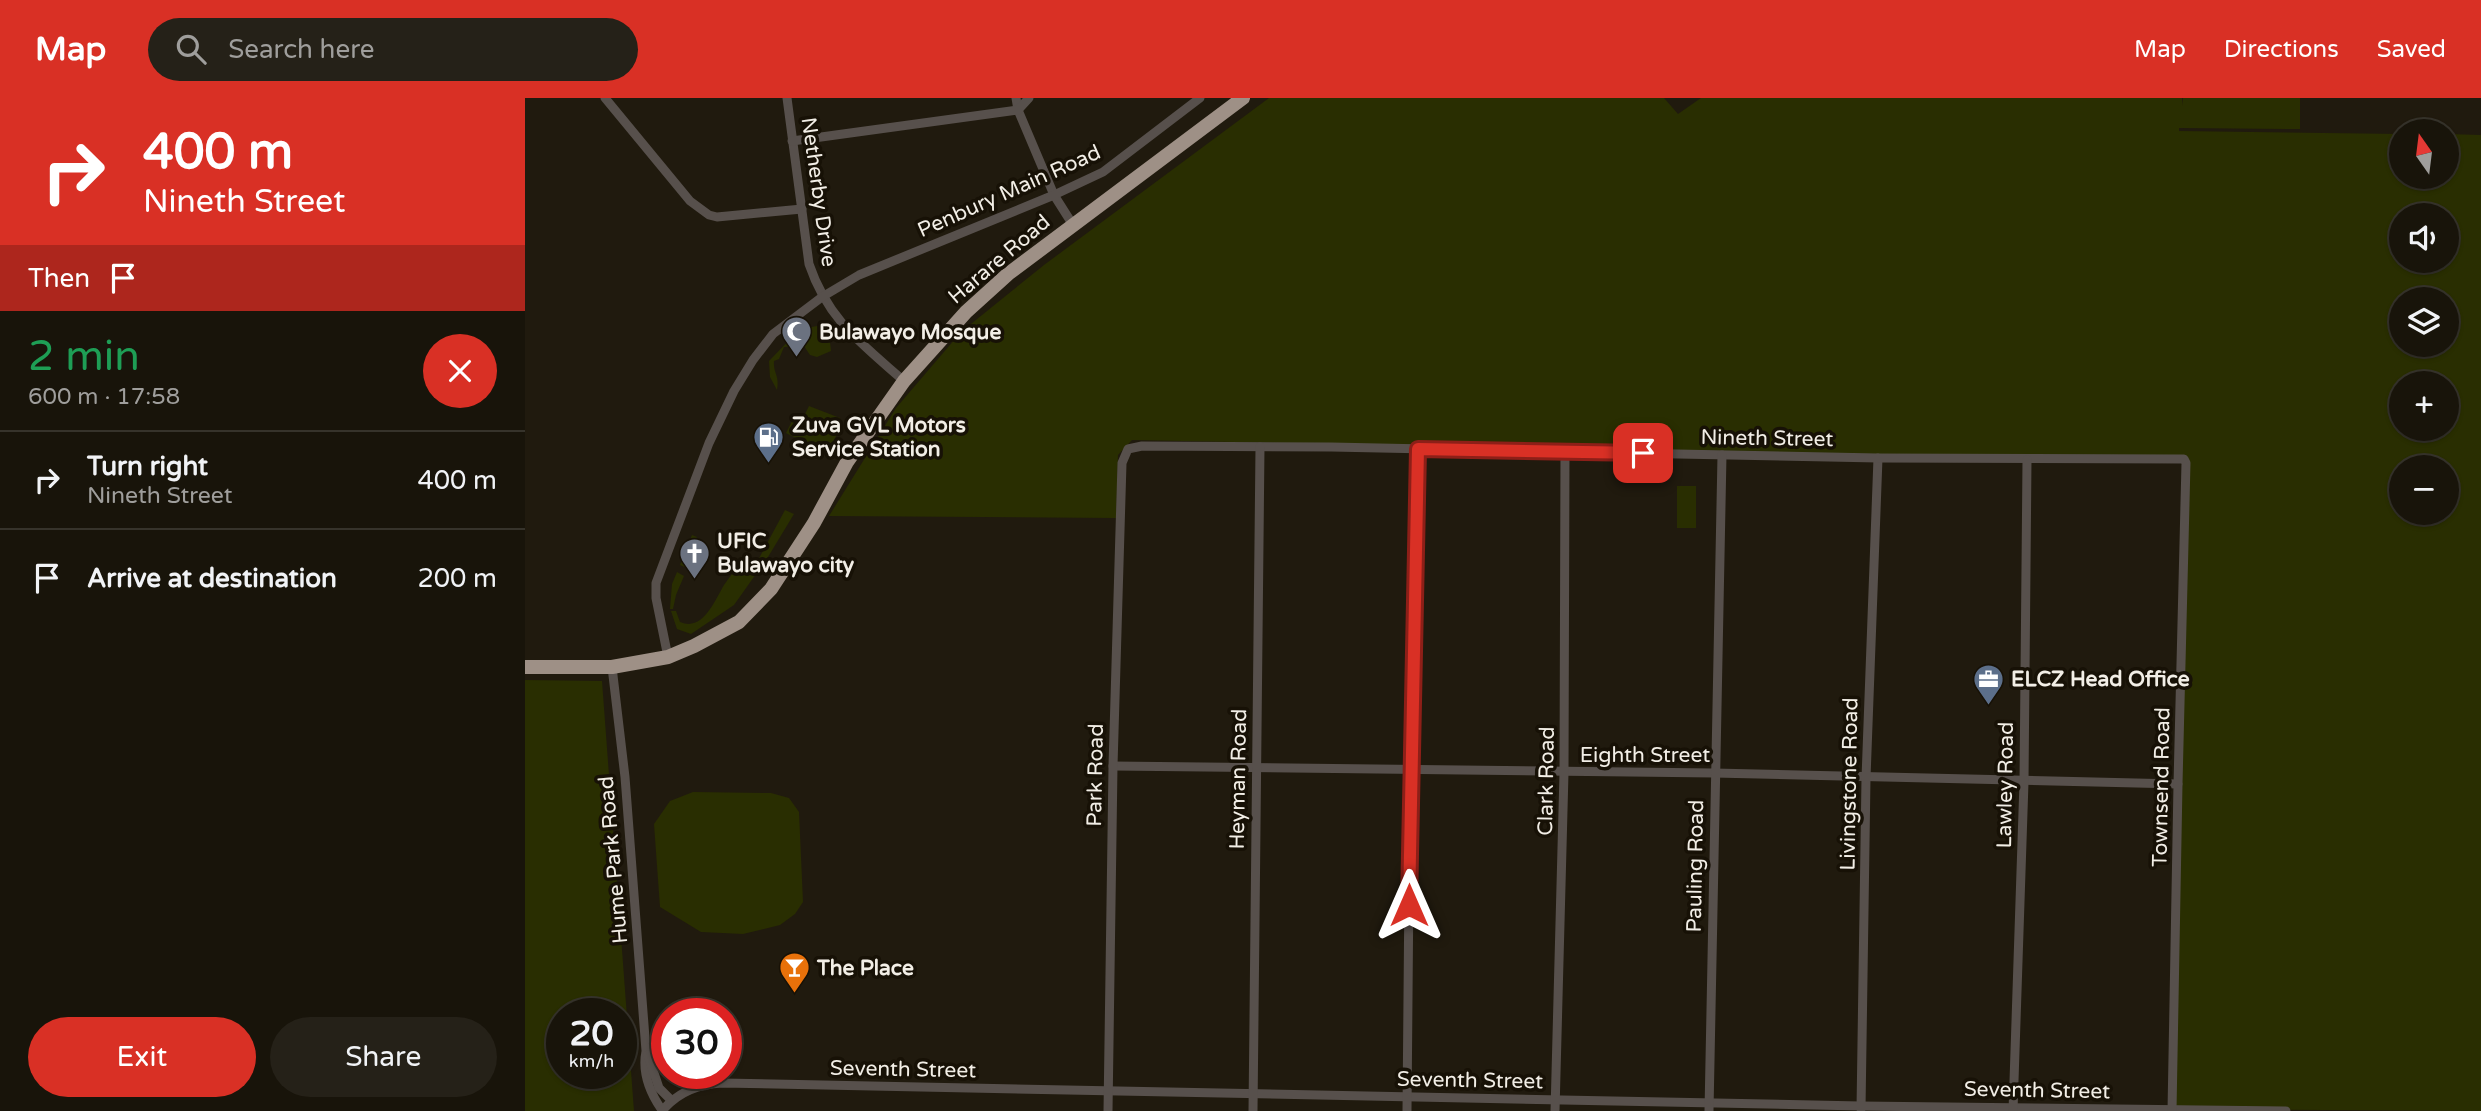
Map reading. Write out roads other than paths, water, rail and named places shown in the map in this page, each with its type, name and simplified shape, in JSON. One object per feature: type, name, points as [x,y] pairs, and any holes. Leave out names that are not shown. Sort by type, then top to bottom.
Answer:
[{"type":"highway","name":"Harare Road","points":[[525,667],[612,667],[668,657],[729,628],[758,604],[771,589],[814,523],[847,462],[904,381],[965,312],[1008,274],[1243,98]]},
{"type":"street","points":[[605,98],[690,201],[709,215],[717,217],[801,209]]},
{"type":"street","name":"Netherby Drive","points":[[787,98],[809,264],[822,297],[847,331],[904,381]]},
{"type":"street","points":[[1016,98],[1018,110],[1054,195],[1073,225]]},
{"type":"street","points":[[793,141],[1018,110],[1029,98]]},
{"type":"street","name":"Penbury Main Road","points":[[668,657],[656,598],[656,583],[709,443],[734,391],[764,344],[789,320],[859,275],[1054,195],[1103,172],[1200,98]]},
{"type":"street","name":"Nineth Street","points":[[1134,446],[2027,460],[2180,458],[2186,463]]},
{"type":"street","name":"Park Road","points":[[1108,1111],[1113,766],[1122,463],[1125,452],[1134,446]]},
{"type":"street","name":"Heyman Road","points":[[1253,1111],[1260,447]]},
{"type":"street","points":[[1407,1111],[1410,769],[1418,449]]},
{"type":"street","name":"Clark Road","points":[[1555,1111],[1565,773],[1565,451]]},
{"type":"street","name":"Pauling Road","points":[[1709,1107],[1722,454]]},
{"type":"street","name":"Livingstone Road","points":[[1861,1108],[1866,778],[1878,458]]},
{"type":"street","name":"Lawley Road","points":[[2013,1109],[2024,782],[2027,460]]},
{"type":"street","name":"Townsend Road","points":[[2172,1110],[2186,463]]},
{"type":"street","name":"Hume Park Road","points":[[612,667],[626,791],[646,1051],[659,1088],[671,1100]]},
{"type":"street","name":"Eighth Street","points":[[1113,766],[1714,773],[2178,784]]},
{"type":"street","name":"Hume Park Road","points":[[646,1051],[644,1060],[648,1082],[662,1111]]},
{"type":"street","name":"Seventh Street","points":[[662,1111],[671,1100],[700,1085],[722,1083],[1555,1099],[1709,1107],[2286,1111]]},
{"type":"place","name":"Bulawayo Mosque","points":[[796,359]]},
{"type":"place","name":"Zuva GVL Motors Service Station","points":[[769,464]]},
{"type":"place","name":"UFIC Bulawayo city","points":[[694,580]]},
{"type":"place","name":"ELCZ Head Office","points":[[1988,706]]},
{"type":"place","name":"The Place","points":[[794,995]]}]
